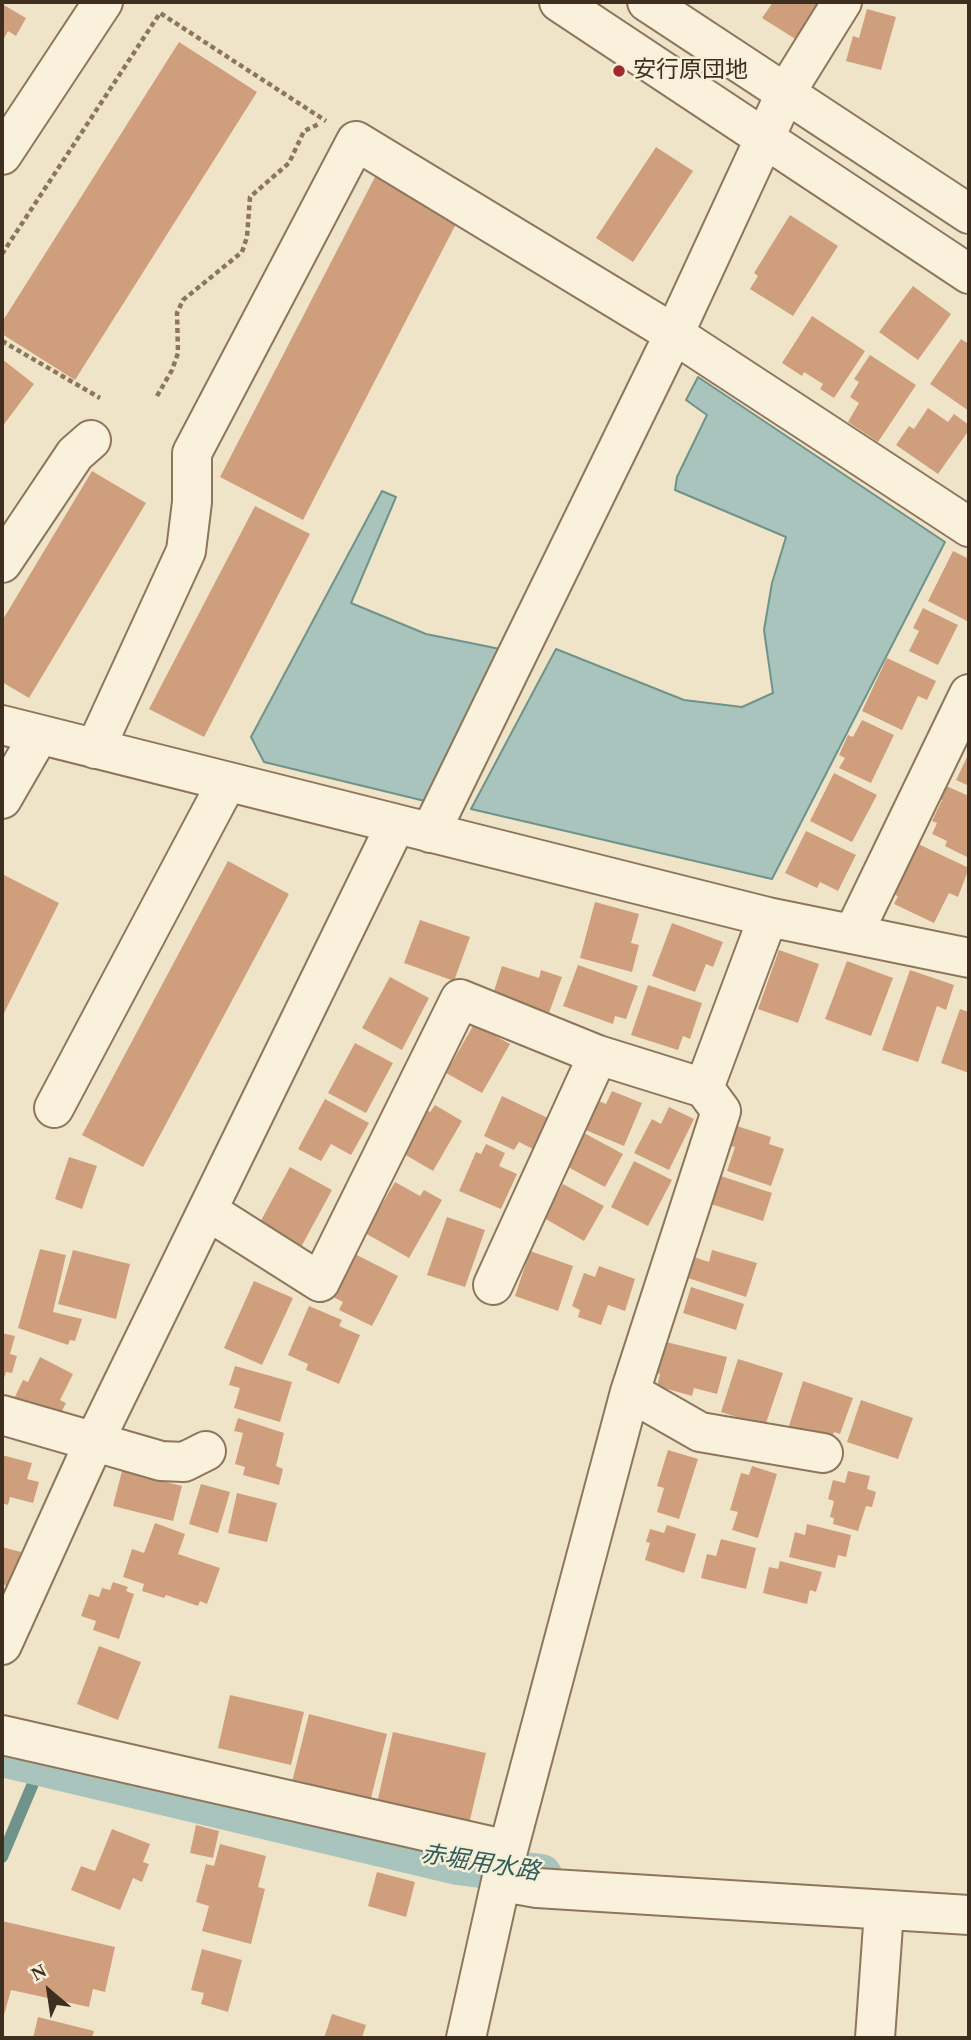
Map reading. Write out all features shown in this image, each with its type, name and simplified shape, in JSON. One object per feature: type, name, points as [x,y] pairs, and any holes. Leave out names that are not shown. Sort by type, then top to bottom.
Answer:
[{"type":"street","points":[[2,155],[103,2]]},
{"type":"street","points":[[559,2],[763,140],[969,274]]},
{"type":"street","points":[[2,1645],[95,1440],[208,1211],[413,829],[568,553],[674,334],[786,92],[842,2]]},
{"type":"street","points":[[651,3],[969,214]]},
{"type":"street","points":[[95,749],[187,551],[192,502],[185,450],[341,131],[674,334],[969,527]]},
{"type":"street","points":[[2,563],[75,454],[91,440]]},
{"type":"street","points":[[854,932],[969,694]]},
{"type":"street","points":[[2,725],[768,917],[854,932],[969,958]]},
{"type":"street","points":[[2,799],[39,735]]},
{"type":"street","points":[[54,1108],[227,782]]},
{"type":"street","points":[[704,1088],[768,917]]},
{"type":"street","points":[[208,1211],[320,1282],[460,999],[598,1055],[704,1088],[720,1111],[630,1392],[506,1866],[467,2038]]},
{"type":"street","points":[[493,1285],[598,1055]]},
{"type":"street","points":[[630,1392],[700,1432],[823,1453]]},
{"type":"street","points":[[2,1415],[161,1461],[184,1462],[206,1451]]},
{"type":"street","points":[[2,1735],[506,1866],[537,1888],[969,1916]]},
{"type":"street","points":[[875,2038],[884,1911]]},
{"type":"path","points":[[2,254],[160,13],[341,131]]},
{"type":"path","points":[[157,396],[172,370],[177,353],[177,313],[183,300],[242,252],[247,237],[250,197],[289,163],[304,131],[341,131]]},
{"type":"path","points":[[2,341],[100,398]]},
{"type":"water","points":[[698,377],[945,542],[772,879],[471,809],[556,649],[684,700],[742,707],[773,693],[764,630],[772,583],[786,537],[675,490],[677,477],[707,415],[686,400]]},
{"type":"water","points":[[382,491],[396,497],[351,603],[426,634],[510,651],[429,802],[264,762],[251,737]]},
{"type":"building","points":[[773,2],[821,2],[797,40],[762,18]]},
{"type":"building","points":[[2,4],[26,18],[16,36],[8,31],[2,42]]},
{"type":"building","points":[[867,9],[896,17],[881,70],[846,61],[853,36],[859,38]]},
{"type":"building","points":[[179,42],[257,92],[75,380],[2,334],[2,322]]},
{"type":"building","points":[[656,147],[693,171],[633,262],[596,238]]},
{"type":"building","points":[[376,175],[459,218],[303,520],[220,477]]},
{"type":"building","points":[[790,215],[838,246],[793,316],[750,289],[758,276],[754,273]]},
{"type":"building","points":[[913,286],[951,314],[918,360],[879,332]]},
{"type":"building","points":[[812,316],[865,351],[834,398],[820,389],[823,384],[804,372],[802,376],[782,363]]},
{"type":"building","points":[[961,339],[969,344],[969,411],[930,384]]},
{"type":"building","points":[[870,355],[916,385],[878,442],[848,422],[859,403],[850,397],[859,382],[854,379]]},
{"type":"building","points":[[2,359],[34,384],[2,427]]},
{"type":"building","points":[[928,408],[948,422],[954,414],[969,425],[969,430],[938,474],[896,445],[909,426],[914,429]]},
{"type":"building","points":[[92,471],[146,503],[29,698],[2,682],[2,621]]},
{"type":"building","points":[[255,506],[310,534],[204,737],[149,709]]},
{"type":"building","points":[[953,551],[969,559],[969,622],[928,601]]},
{"type":"building","points":[[923,608],[958,625],[938,665],[909,651],[919,631],[913,628]]},
{"type":"building","points":[[887,658],[936,681],[927,700],[918,696],[902,730],[862,711]]},
{"type":"building","points":[[862,720],[894,735],[871,783],[839,768],[845,758],[839,755],[848,735],[853,737]]},
{"type":"building","points":[[969,753],[969,786],[956,780]]},
{"type":"building","points":[[834,773],[877,795],[852,842],[810,821]]},
{"type":"building","points":[[944,785],[969,796],[969,858],[945,846],[947,841],[932,834],[937,823],[932,821],[942,800],[938,798]]},
{"type":"building","points":[[806,831],[856,855],[838,891],[820,882],[817,888],[785,873]]},
{"type":"building","points":[[914,842],[969,868],[958,897],[949,893],[934,923],[894,904],[898,896],[890,893]]},
{"type":"building","points":[[228,861],[289,894],[143,1167],[82,1135]]},
{"type":"building","points":[[2,874],[59,903],[2,1017]]},
{"type":"building","points":[[595,902],[639,914],[631,943],[639,945],[632,972],[580,958]]},
{"type":"building","points":[[420,920],[470,937],[454,981],[404,963]]},
{"type":"building","points":[[672,923],[723,942],[713,967],[706,964],[695,992],[652,976]]},
{"type":"building","points":[[779,950],[819,964],[798,1023],[758,1009]]},
{"type":"building","points":[[847,961],[893,978],[871,1036],[825,1019]]},
{"type":"building","points":[[578,965],[638,986],[626,1019],[615,1016],[613,1024],[563,1006]]},
{"type":"building","points":[[502,966],[539,978],[541,970],[562,977],[549,1013],[493,994]]},
{"type":"building","points":[[910,970],[954,985],[946,1010],[937,1006],[918,1062],[882,1050]]},
{"type":"building","points":[[390,977],[429,998],[402,1050],[362,1028]]},
{"type":"building","points":[[648,985],[702,1003],[690,1039],[683,1036],[678,1050],[631,1035]]},
{"type":"building","points":[[960,1009],[969,1012],[969,1073],[941,1063]]},
{"type":"building","points":[[474,1024],[510,1044],[482,1093],[446,1073]]},
{"type":"building","points":[[355,1043],[393,1063],[366,1113],[328,1093]]},
{"type":"building","points":[[612,1091],[642,1103],[624,1146],[583,1129],[596,1100],[606,1104]]},
{"type":"building","points":[[502,1096],[550,1119],[535,1150],[519,1142],[514,1150],[484,1136]]},
{"type":"building","points":[[325,1099],[369,1123],[351,1155],[331,1144],[321,1161],[298,1149]]},
{"type":"building","points":[[435,1105],[462,1121],[433,1171],[404,1154],[412,1142],[407,1138],[425,1109],[430,1112]]},
{"type":"building","points":[[669,1107],[694,1119],[669,1170],[634,1153],[652,1119],[661,1124]]},
{"type":"building","points":[[737,1126],[771,1137],[769,1144],[784,1149],[771,1186],[727,1171],[735,1147],[730,1146]]},
{"type":"building","points":[[584,1133],[623,1154],[605,1187],[566,1166]]},
{"type":"building","points":[[486,1144],[505,1153],[499,1166],[517,1174],[501,1209],[459,1191],[476,1152],[481,1154]]},
{"type":"building","points":[[69,1157],[97,1166],[82,1209],[55,1199]]},
{"type":"building","points":[[634,1161],[672,1180],[648,1226],[611,1207]]},
{"type":"building","points":[[290,1167],[332,1190],[300,1249],[258,1226]]},
{"type":"building","points":[[718,1175],[772,1193],[763,1221],[708,1203]]},
{"type":"building","points":[[395,1182],[420,1196],[424,1190],[442,1200],[409,1258],[365,1233]]},
{"type":"building","points":[[563,1184],[604,1206],[584,1241],[544,1218]]},
{"type":"building","points":[[447,1217],[485,1230],[465,1287],[427,1275]]},
{"type":"building","points":[[40,1249],[66,1255],[53,1312],[82,1319],[75,1341],[70,1340],[68,1345],[18,1328]]},
{"type":"building","points":[[73,1250],[130,1264],[116,1319],[58,1304]]},
{"type":"building","points":[[712,1250],[757,1263],[746,1297],[682,1276],[688,1255],[709,1262]]},
{"type":"building","points":[[530,1251],[573,1266],[558,1311],[515,1296]]},
{"type":"building","points":[[353,1253],[398,1276],[372,1326],[339,1310],[343,1302],[331,1296]]},
{"type":"building","points":[[599,1266],[635,1279],[625,1311],[608,1305],[601,1325],[578,1317],[580,1310],[572,1306],[584,1273],[595,1277]]},
{"type":"building","points":[[254,1281],[293,1298],[262,1365],[224,1348]]},
{"type":"building","points":[[691,1287],[744,1304],[736,1330],[683,1313]]},
{"type":"building","points":[[309,1306],[342,1320],[339,1326],[360,1335],[339,1384],[306,1370],[308,1364],[288,1355]]},
{"type":"building","points":[[2,1333],[15,1336],[10,1354],[17,1356],[12,1373],[6,1372],[2,1384]]},
{"type":"building","points":[[658,1340],[727,1357],[717,1394],[694,1388],[692,1396],[657,1386],[660,1374],[650,1371]]},
{"type":"building","points":[[40,1357],[73,1374],[60,1400],[66,1403],[56,1423],[10,1407],[23,1380],[28,1382]]},
{"type":"building","points":[[738,1359],[783,1373],[765,1426],[721,1412]]},
{"type":"building","points":[[235,1366],[292,1382],[280,1422],[234,1408],[240,1388],[229,1385]]},
{"type":"building","points":[[803,1381],[853,1398],[840,1434],[834,1432],[830,1443],[788,1429]]},
{"type":"building","points":[[861,1400],[913,1418],[898,1459],[847,1442]]},
{"type":"building","points":[[238,1418],[284,1433],[276,1466],[283,1469],[279,1485],[243,1475],[245,1467],[235,1464],[243,1433],[234,1431]]},
{"type":"building","points":[[668,1450],[698,1459],[679,1519],[657,1512],[664,1488],[657,1486]]},
{"type":"building","points":[[2,1455],[32,1463],[27,1479],[39,1482],[33,1503],[10,1497],[8,1505],[2,1503]]},
{"type":"building","points":[[752,1466],[777,1474],[758,1538],[732,1530],[738,1512],[730,1510],[741,1473],[749,1475]]},
{"type":"building","points":[[122,1471],[182,1486],[173,1521],[113,1506]]},
{"type":"building","points":[[848,1471],[870,1476],[867,1489],[876,1492],[872,1507],[866,1506],[858,1531],[833,1524],[834,1518],[830,1517],[834,1501],[828,1499],[833,1480],[845,1483]]},
{"type":"building","points":[[201,1484],[230,1492],[218,1533],[189,1524]]},
{"type":"building","points":[[237,1493],[277,1503],[267,1542],[228,1533]]},
{"type":"building","points":[[155,1523],[185,1534],[178,1554],[220,1568],[207,1604],[200,1601],[198,1606],[166,1595],[164,1598],[142,1591],[144,1584],[123,1577],[132,1549],[144,1553]]},
{"type":"building","points":[[807,1524],[851,1535],[846,1557],[838,1555],[835,1568],[789,1557],[795,1532],[805,1535]]},
{"type":"building","points":[[667,1525],[696,1534],[684,1573],[645,1560],[650,1543],[646,1542],[650,1529],[664,1533]]},
{"type":"building","points":[[721,1539],[756,1548],[746,1589],[701,1578],[707,1554],[716,1556]]},
{"type":"building","points":[[2,1547],[21,1552],[10,1587],[2,1584]]},
{"type":"building","points":[[780,1561],[822,1572],[816,1592],[810,1590],[807,1604],[763,1593],[769,1567],[778,1569]]},
{"type":"building","points":[[113,1582],[128,1587],[126,1591],[134,1594],[119,1639],[93,1630],[96,1621],[81,1616],[89,1594],[99,1597],[102,1588],[110,1590]]},
{"type":"building","points":[[99,1646],[141,1662],[118,1720],[77,1704]]},
{"type":"building","points":[[230,1695],[304,1712],[291,1765],[218,1748]]},
{"type":"building","points":[[309,1714],[387,1734],[369,1806],[291,1786]]},
{"type":"building","points":[[393,1732],[486,1753],[469,1824],[377,1803]]},
{"type":"building","points":[[196,1825],[219,1831],[213,1858],[190,1853]]},
{"type":"building","points":[[112,1829],[150,1844],[143,1862],[149,1864],[142,1882],[133,1878],[120,1910],[71,1890],[81,1866],[95,1871]]},
{"type":"building","points":[[220,1844],[266,1856],[258,1887],[265,1889],[251,1944],[202,1931],[209,1906],[196,1902],[206,1864],[214,1866]]},
{"type":"building","points":[[377,1872],[415,1882],[406,1917],[368,1906]]},
{"type":"building","points":[[2,1921],[115,1947],[105,1992],[93,1989],[89,2007],[11,1990],[2,2022]]},
{"type":"building","points":[[202,1949],[242,1960],[228,2012],[201,2004],[204,1993],[191,1990]]},
{"type":"building","points":[[332,2014],[366,2025],[362,2038],[324,2038]]},
{"type":"building","points":[[38,2017],[94,2031],[92,2038],[33,2038]]},
{"type":"waterway","name":"赤堀用水路","points":[[2,1756],[458,1864],[541,1875]]},
{"type":"waterway","points":[[2,1857],[40,1767]]},
{"type":"place","name":"安行原団地","points":[[619,71]]}]
